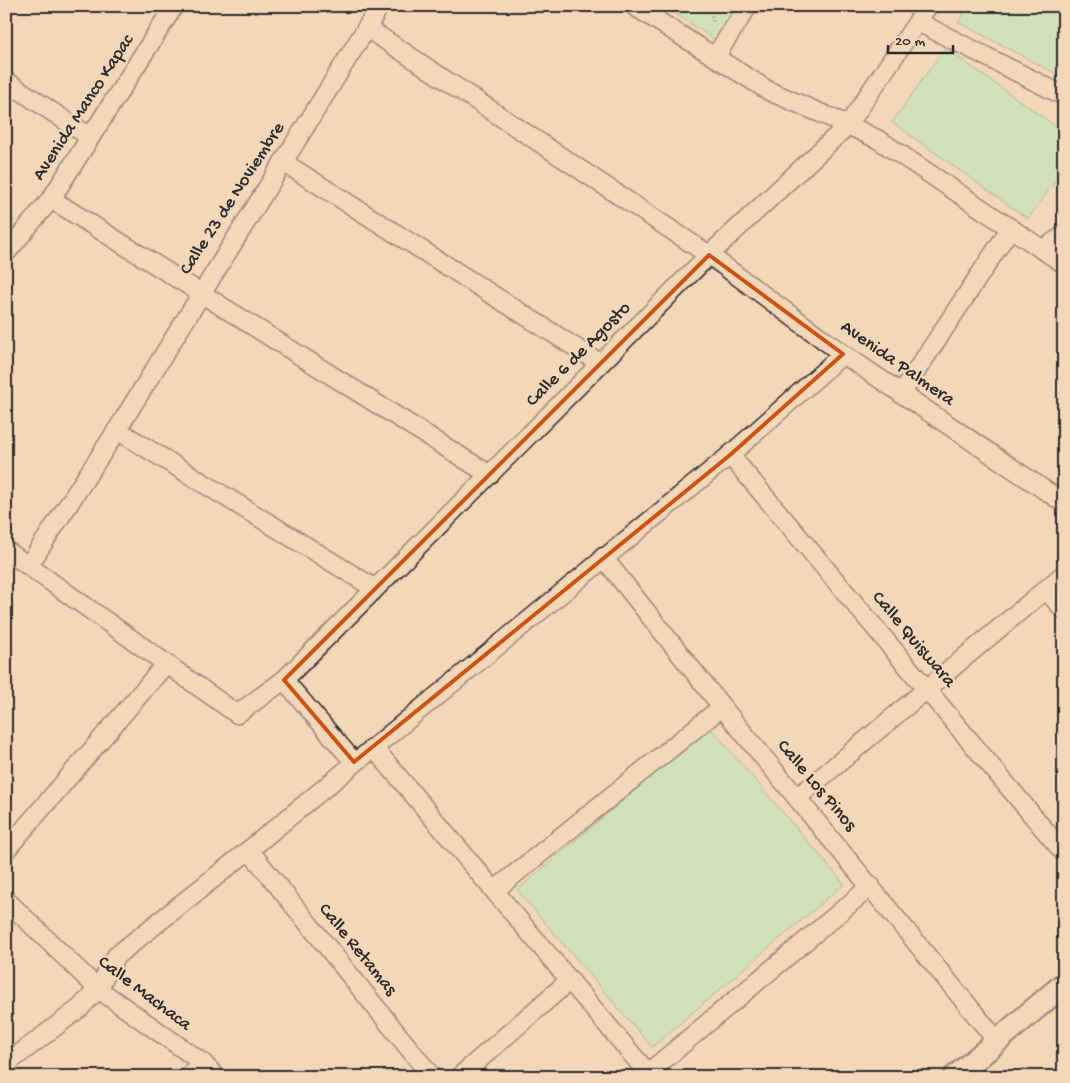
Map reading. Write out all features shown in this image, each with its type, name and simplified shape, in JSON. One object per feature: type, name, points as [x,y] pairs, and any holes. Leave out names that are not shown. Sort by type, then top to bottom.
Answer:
[{"type":"street","name":"Avenida Manco Kapac","points":[[6,253],[51,199],[174,6]]},
{"type":"street","name":"Calle 23 de Noviembre","points":[[51,199],[201,294],[380,6]]},
{"type":"street","points":[[634,6],[769,91],[878,140],[1010,230],[1064,264]]},
{"type":"street","points":[[715,57],[748,6]]},
{"type":"street","name":"Calle 6 de Agosto","points":[[165,665],[237,714],[284,680],[709,255],[848,125],[928,6]]},
{"type":"street","points":[[918,22],[1064,96]]},
{"type":"street","name":"Avenida Palmera","points":[[367,28],[709,255],[843,354],[1064,503]]},
{"type":"street","points":[[6,81],[90,137]]},
{"type":"street","points":[[283,162],[600,363]]},
{"type":"street","points":[[901,394],[1010,230]]},
{"type":"street","points":[[1042,250],[1064,235]]},
{"type":"street","points":[[6,850],[165,665],[14,560],[117,430],[201,294],[490,475]]},
{"type":"street","points":[[6,1064],[80,1008],[98,990],[116,956],[249,850],[354,762],[374,748],[730,454],[843,354]]},
{"type":"street","points":[[117,430],[374,588]]},
{"type":"street","name":"Calle Quiswara","points":[[730,454],[1064,853]]},
{"type":"street","name":"Calle Los Pinos","points":[[603,557],[722,707],[998,1042]]},
{"type":"street","points":[[798,797],[1064,574]]},
{"type":"street","points":[[1046,590],[1064,610]]},
{"type":"street","points":[[284,680],[354,762]]},
{"type":"street","points":[[495,890],[722,707]]},
{"type":"street","points":[[374,748],[649,1075],[871,886]]},
{"type":"street","name":"Calle Retamas","points":[[249,850],[432,1077]]},
{"type":"street","name":"Calle Machaca","points":[[6,900],[98,990],[203,1063],[216,1077]]},
{"type":"street","points":[[460,1077],[570,980]]},
{"type":"street","points":[[955,1077],[1064,984]]},
{"type":"street","points":[[187,1077],[203,1063]]},
{"type":"path","points":[[709,6],[715,32]]},
{"type":"highlighted area","points":[[709,255],[843,354],[730,455],[354,762],[284,680]]},
{"type":"green space","points":[[664,6],[738,6],[717,41]]},
{"type":"green space","points":[[968,6],[1064,6],[1064,78],[958,22]]},
{"type":"green space","points":[[945,48],[1064,132],[1064,169],[1028,219],[892,122]]},
{"type":"green space","points":[[710,727],[844,884],[652,1047],[517,890]]}]
